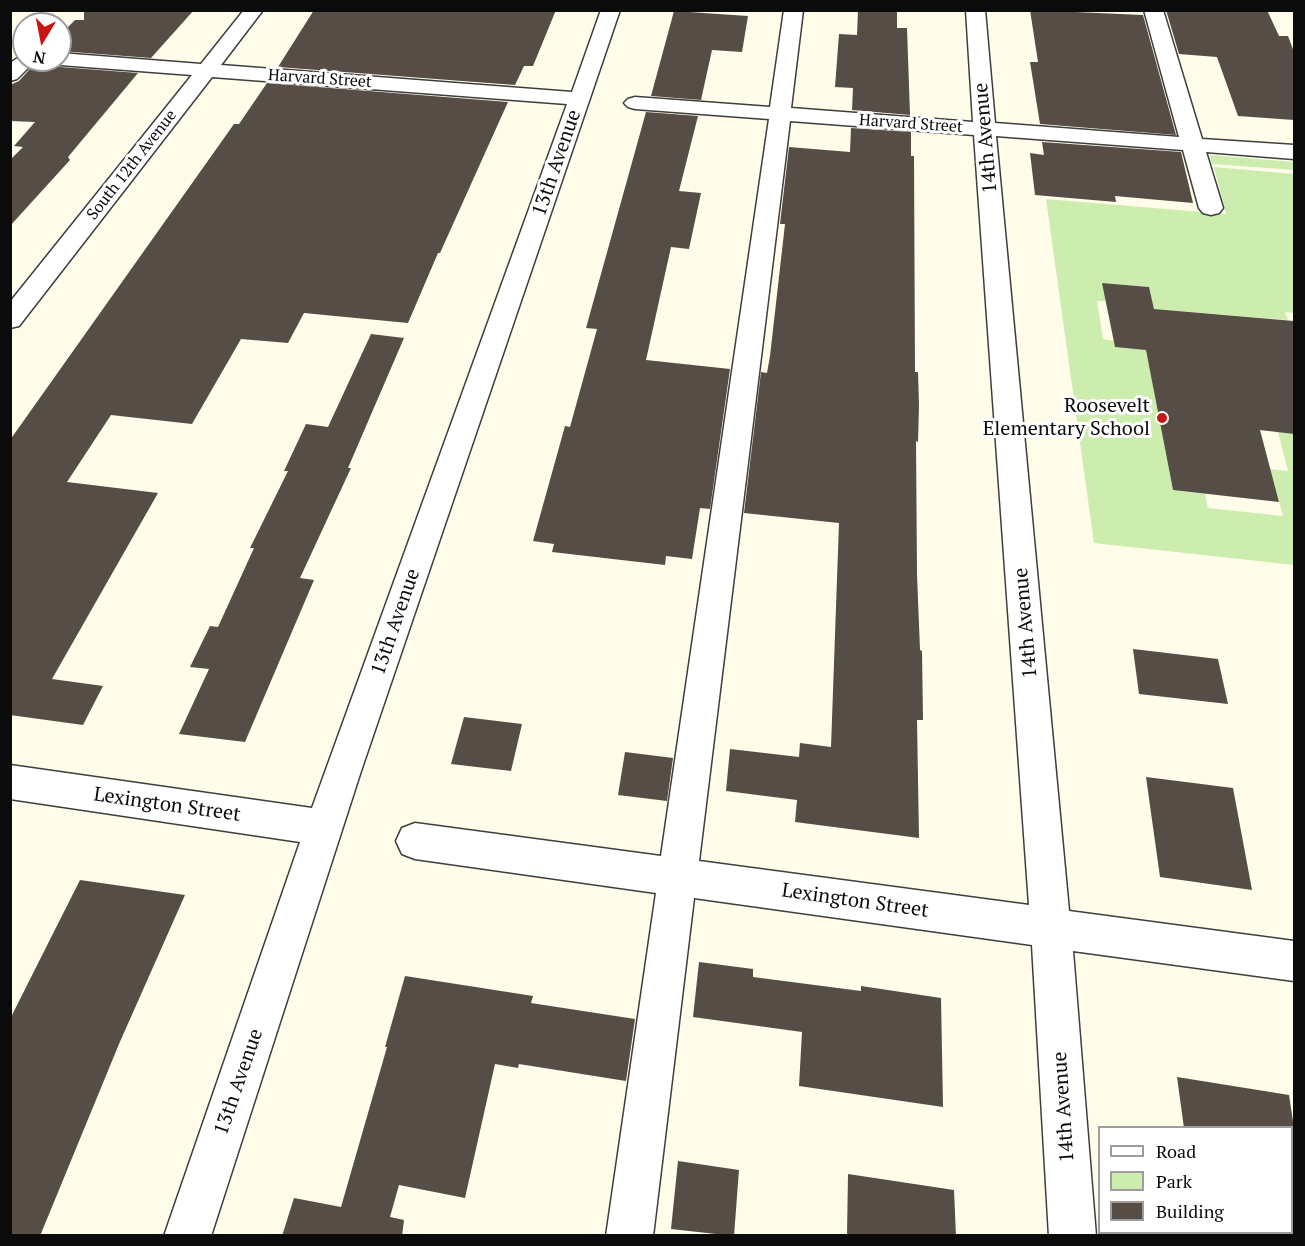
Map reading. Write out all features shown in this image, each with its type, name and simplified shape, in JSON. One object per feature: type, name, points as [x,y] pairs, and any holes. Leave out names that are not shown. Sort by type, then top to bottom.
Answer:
[{"type":"street","name":"South 12th Avenue","points":[[10,320],[254,10]]},
{"type":"street","name":"13th Avenue","points":[[187,1236],[324,828],[611,10]]},
{"type":"street","points":[[629,1236],[794,10]]},
{"type":"street","name":"14th Avenue","points":[[975,10],[1051,927],[1073,1236]]},
{"type":"street","points":[[1153,10],[1211,208]]},
{"type":"street","name":"Harvard Street","points":[[72,60],[579,99]]},
{"type":"street","name":"Harvard Street","points":[[635,103],[1294,152]]},
{"type":"street","name":"Lexington Street","points":[[10,782],[324,828]]},
{"type":"street","name":"Lexington Street","points":[[415,840],[677,878],[1294,961]]},
{"type":"green space","points":[[1210,155],[1294,162],[1294,170],[1212,164]]},
{"type":"green space","points":[[1214,167],[1294,174],[1294,313],[1285,312],[1288,320],[1154,309],[1149,287],[1104,283],[1107,301],[1097,301],[1103,339],[1188,354],[1153,387],[1173,490],[1205,494],[1208,508],[1283,516],[1270,469],[1288,471],[1278,432],[1294,434],[1294,565],[1094,543],[1046,199],[1226,214]]},
{"type":"building","points":[[84,10],[194,10],[151,58],[72,52],[72,23],[75,20],[84,20]]},
{"type":"building","points":[[314,10],[556,10],[533,66],[524,66],[515,85],[278,67]]},
{"type":"building","points":[[858,10],[897,10],[897,28],[907,28],[910,115],[852,110],[853,88],[835,87],[839,34],[857,35]]},
{"type":"building","points":[[1030,10],[1143,15],[1176,135],[1040,124],[1030,62],[1038,62]]},
{"type":"building","points":[[1166,10],[1267,10],[1279,36],[1288,36],[1294,52],[1294,120],[1238,116],[1217,57],[1179,54]]},
{"type":"building","points":[[674,11],[748,16],[742,52],[712,50],[701,100],[651,96]]},
{"type":"building","points":[[72,68],[138,73],[68,157],[70,160],[10,226],[10,160],[23,147],[14,146],[35,122],[10,121],[10,85],[19,81],[27,72],[72,72]]},
{"type":"building","points":[[267,83],[508,102],[408,323],[304,313],[288,343],[241,339],[192,424],[111,415],[67,482],[158,493],[52,679],[103,686],[83,725],[10,715],[10,440],[234,124],[239,124]]},
{"type":"building","points":[[646,112],[698,116],[679,191],[701,193],[689,249],[671,247],[646,360],[730,369],[710,509],[700,508],[692,559],[666,556],[665,565],[552,552],[554,544],[533,541],[565,426],[570,427],[597,329],[586,328]]},
{"type":"building","points":[[851,128],[911,132],[911,156],[914,156],[915,372],[918,372],[919,405],[918,442],[916,441],[917,574],[920,650],[922,651],[923,720],[917,720],[919,838],[795,822],[797,800],[726,791],[730,749],[799,757],[800,743],[831,747],[839,523],[744,513],[761,372],[767,373],[770,356],[785,224],[780,224],[789,147],[850,152]]},
{"type":"building","points":[[1042,142],[1181,152],[1193,203],[1115,196],[1116,202],[1035,195],[1030,153],[1044,155]]},
{"type":"building","points":[[1102,283],[1149,287],[1154,309],[1294,321],[1294,434],[1260,430],[1279,502],[1173,490],[1146,350],[1115,347]]},
{"type":"building","points":[[371,334],[404,338],[348,468],[351,468],[300,578],[314,580],[245,742],[179,734],[209,669],[190,667],[210,626],[218,627],[254,548],[250,548],[288,471],[284,471],[306,424],[328,427]]},
{"type":"building","points":[[1133,649],[1218,659],[1228,704],[1139,694]]},
{"type":"building","points":[[464,717],[522,724],[511,771],[451,764]]},
{"type":"building","points":[[625,752],[673,758],[667,801],[618,795]]},
{"type":"building","points":[[1146,777],[1233,788],[1252,890],[1160,877]]},
{"type":"building","points":[[80,880],[185,895],[119,1044],[40,1236],[10,1236],[10,1019]]},
{"type":"building","points":[[699,962],[753,969],[753,977],[861,991],[861,986],[941,998],[943,1107],[799,1086],[802,1032],[693,1017]]},
{"type":"building","points":[[405,976],[533,996],[531,1003],[635,1019],[626,1081],[519,1064],[518,1068],[495,1064],[465,1198],[399,1185],[390,1217],[404,1220],[402,1236],[282,1236],[294,1198],[341,1207]]},
{"type":"building","points":[[1177,1077],[1289,1095],[1294,1128],[1293,1126],[1184,1126]]},
{"type":"building","points":[[678,1161],[739,1170],[734,1236],[671,1229]]},
{"type":"building","points":[[848,1174],[954,1190],[956,1236],[847,1236]]},
{"type":"place","name":"Roosevelt Elementary School","points":[[1162,418]]}]
